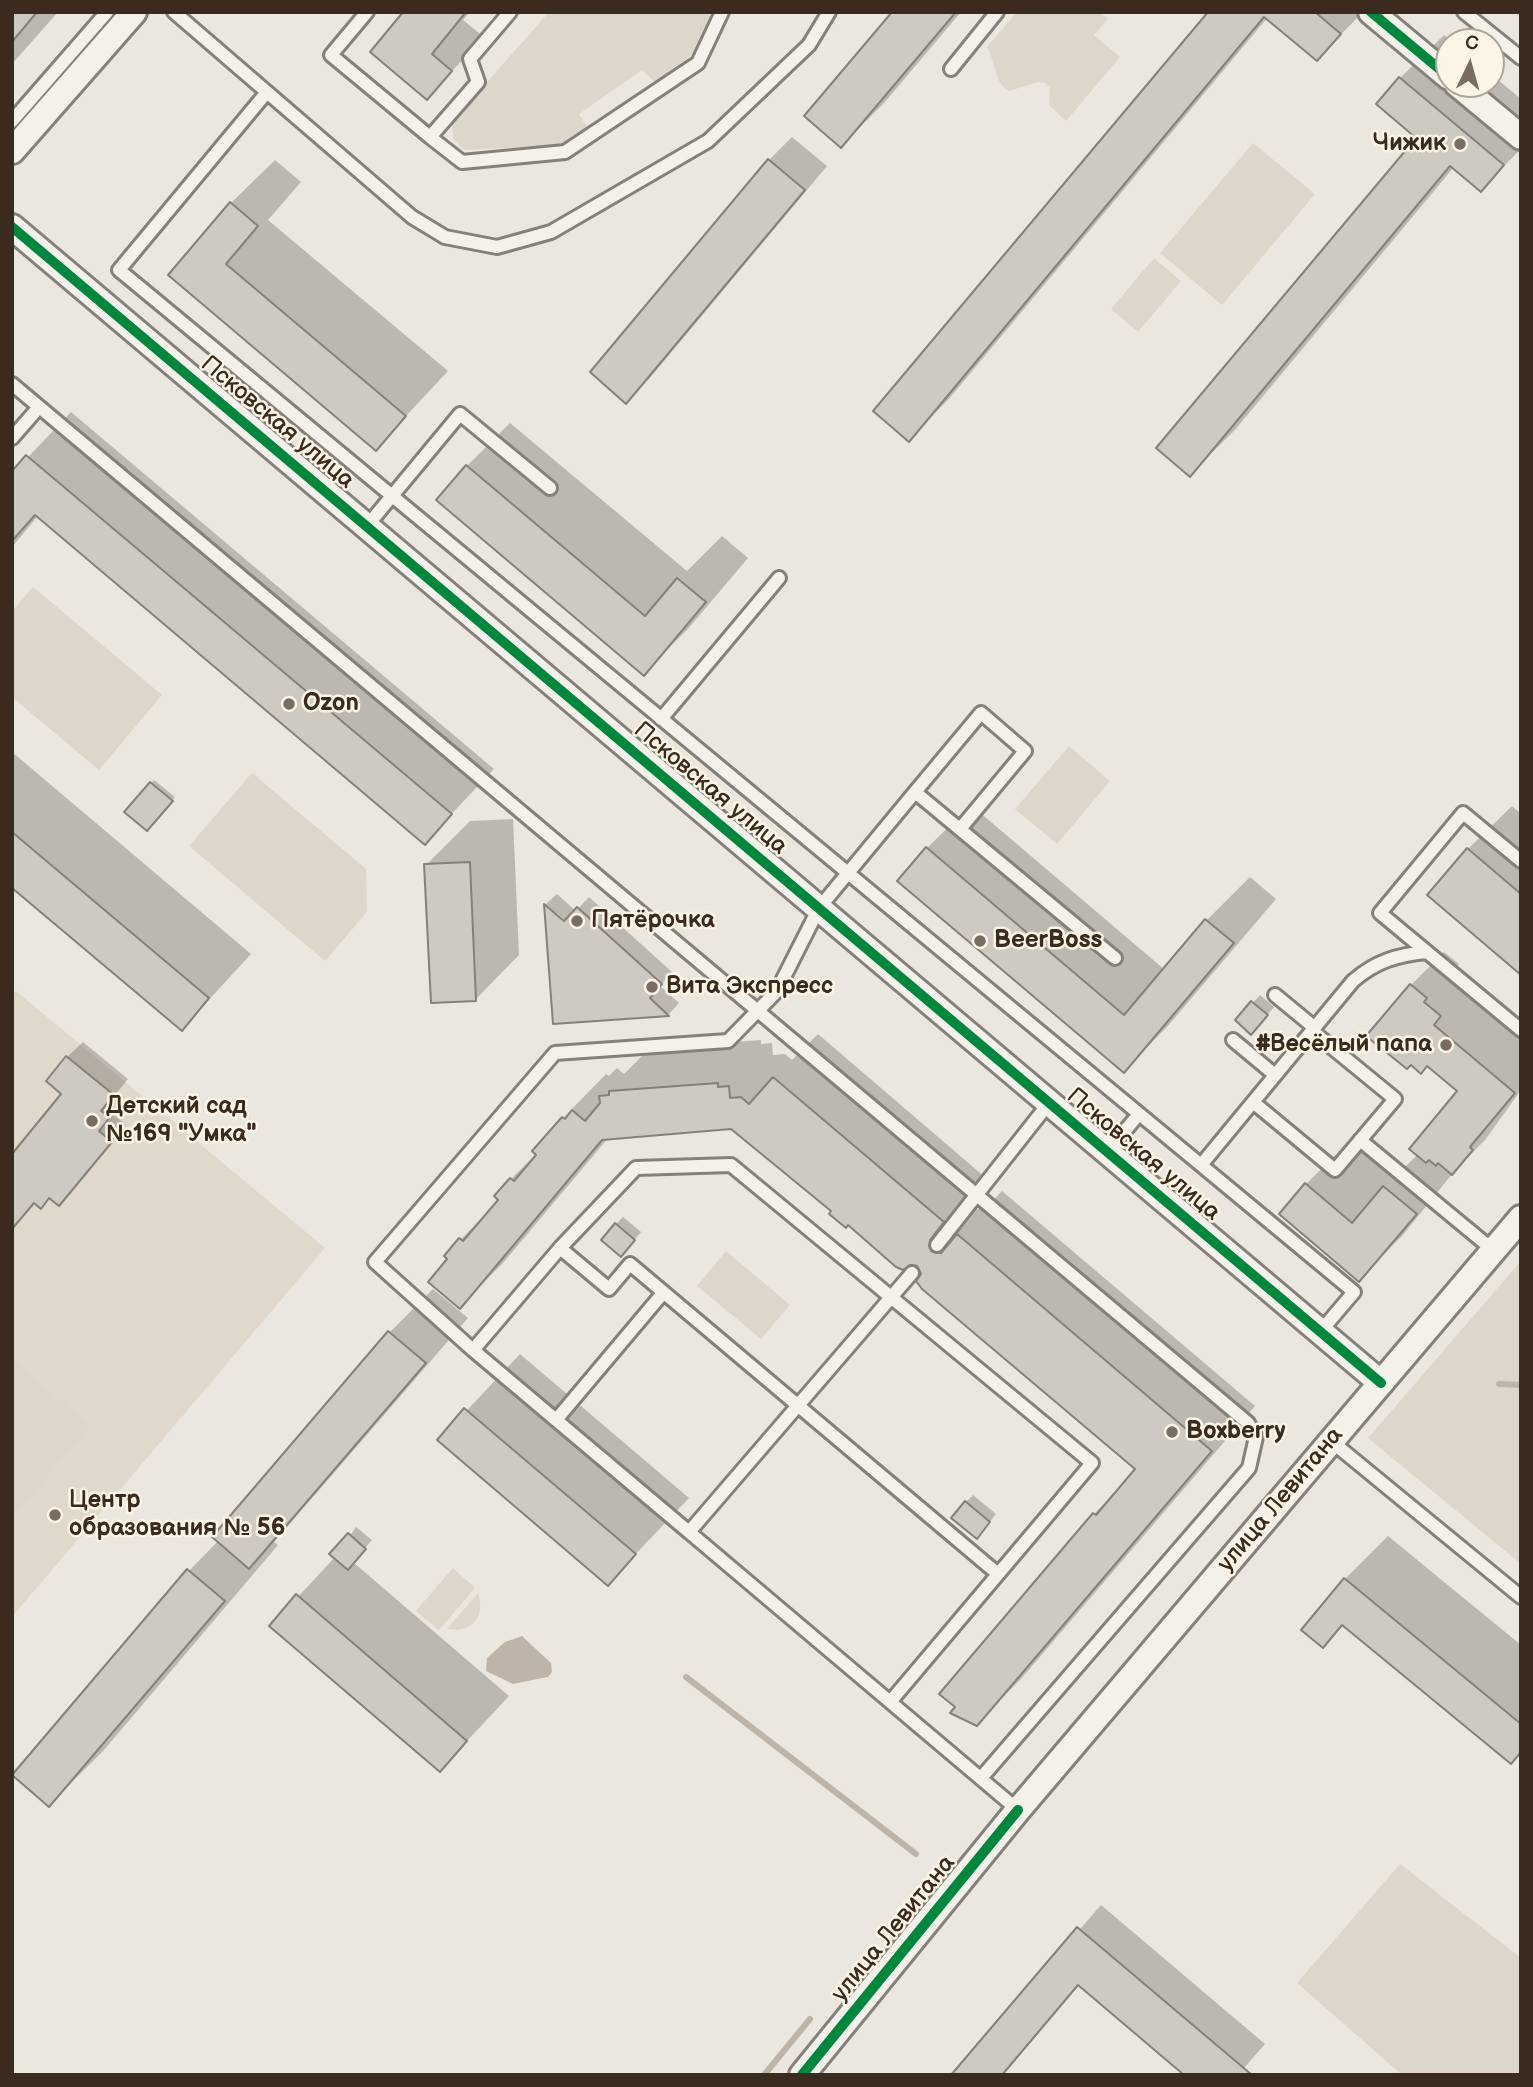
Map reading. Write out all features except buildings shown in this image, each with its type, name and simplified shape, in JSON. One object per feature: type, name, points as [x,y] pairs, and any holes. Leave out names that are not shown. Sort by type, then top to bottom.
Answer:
[{"type":"street","points":[[12,151],[134,12]]},
{"type":"street","points":[[1378,13],[1435,64]]},
{"type":"street","points":[[1474,98],[1521,137]]},
{"type":"street","name":"Псковская улица","points":[[12,227],[1381,1383]]},
{"type":"street","name":"улица Левитана","points":[[802,2075],[1018,1810],[1521,1218]]},
{"type":"lane","points":[[12,121],[107,12]]},
{"type":"lane","points":[[173,12],[412,217],[445,237],[498,247],[551,232],[708,141],[809,45],[829,12]]},
{"type":"lane","points":[[367,12],[331,55],[462,162],[565,152],[698,63],[716,31],[722,12]]},
{"type":"lane","points":[[430,137],[478,82],[470,59],[510,12]]},
{"type":"lane","points":[[950,69],[997,12]]},
{"type":"lane","points":[[1464,12],[1521,58]]},
{"type":"lane","points":[[267,92],[119,270],[1354,1292],[1320,1332]]},
{"type":"lane","points":[[12,384],[1248,1423],[1256,1437],[1249,1468],[981,1778]]},
{"type":"lane","points":[[12,438],[39,407]]},
{"type":"lane","points":[[367,526],[460,414],[550,488]]},
{"type":"lane","points":[[661,719],[779,578]]},
{"type":"lane","points":[[960,830],[1026,751],[981,713],[819,908],[777,991],[728,1041],[555,1053],[375,1262],[473,1350],[1018,1810]]},
{"type":"lane","points":[[915,792],[1115,958]]},
{"type":"lane","points":[[1521,861],[1463,813],[1380,913],[1521,1030]]},
{"type":"lane","points":[[1201,1165],[1353,981],[1372,965],[1397,955],[1427,953]]},
{"type":"lane","points":[[1253,1102],[1335,1170],[1395,1099],[1275,995]]},
{"type":"lane","points":[[1233,1040],[1275,1075]]},
{"type":"lane","points":[[937,1245],[1049,1103]]},
{"type":"lane","points":[[1108,1152],[1139,1114]]},
{"type":"lane","points":[[1360,1140],[1493,1250]]},
{"type":"lane","points":[[473,1350],[560,1248],[636,1168],[731,1165],[893,1296],[1092,1463],[890,1702]]},
{"type":"lane","points":[[560,1248],[609,1289],[630,1264],[998,1574]]},
{"type":"lane","points":[[689,1532],[912,1273]]},
{"type":"lane","points":[[556,1420],[663,1293]]},
{"type":"lane","points":[[1331,1441],[1521,1597]]},
{"type":"shaded area","points":[[549,12],[707,12],[711,16],[705,37],[683,62],[656,83],[642,70],[579,114],[588,129],[562,145],[464,150],[453,139],[452,122]]},
{"type":"shaded area","points":[[1017,12],[1099,12],[1108,19],[1094,35],[1120,57],[1066,121],[1049,105],[1050,88],[1045,83],[1038,82],[1009,91],[998,78],[987,47]]},
{"type":"shaded area","points":[[1253,143],[1315,194],[1222,305],[1160,253]]},
{"type":"shaded area","points":[[1154,258],[1181,281],[1138,332],[1111,309]]},
{"type":"shaded area","points":[[33,587],[162,695],[99,770],[12,697],[12,611]]},
{"type":"shaded area","points":[[1069,746],[1110,781],[1057,844],[1015,809]]},
{"type":"shaded area","points":[[252,773],[366,869],[367,912],[325,961],[189,846]]},
{"type":"shaded area","name":"Детский сад №169 \"Умка\"","points":[[16,991],[325,1248],[12,1617],[12,995]]},
{"type":"shaded area","points":[[726,1251],[790,1305],[761,1339],[697,1286]]},
{"type":"shaded area","points":[[1521,1261],[1521,1564],[1368,1438]]},
{"type":"shaded area","points":[[12,1359],[90,1426],[12,1517]]},
{"type":"shaded area","points":[[453,1568],[475,1588],[439,1630],[416,1611]]},
{"type":"shaded area","points":[[478,1593],[480,1610],[475,1622],[463,1629],[447,1629]]},
{"type":"shaded area","points":[[522,1636],[551,1663],[552,1672],[548,1677],[513,1684],[486,1671],[487,1658],[505,1642]]},
{"type":"shaded area","points":[[1400,1864],[1521,1958],[1521,2075],[1402,2075],[1297,1983]]},
{"type":"waterway","points":[[1499,1384],[1521,1385]]},
{"type":"waterway","points":[[686,1677],[916,1854]]},
{"type":"waterway","points":[[764,2075],[810,2019]]},
{"type":"cycle path","points":[[1371,12],[1435,65]]},
{"type":"cycle path","points":[[12,227],[1381,1383]]},
{"type":"cycle path","points":[[802,2075],[1018,1810]]},
{"type":"place","name":"Чижик","points":[[1460,144]]},
{"type":"place","name":"Ozon","points":[[289,704]]},
{"type":"place","name":"Пятёрочка","points":[[577,921]]},
{"type":"place","name":"BeerBoss","points":[[980,941]]},
{"type":"place","name":"Вита Экспресс","points":[[652,987]]},
{"type":"place","name":"#Весёлый папа","points":[[1446,1045]]},
{"type":"place","name":"Детский сад №169 \"Умка\"","points":[[92,1121]]},
{"type":"place","name":"Boxberry","points":[[1172,1432]]},
{"type":"place","name":"Центр образования № 56","points":[[55,1515]]}]
